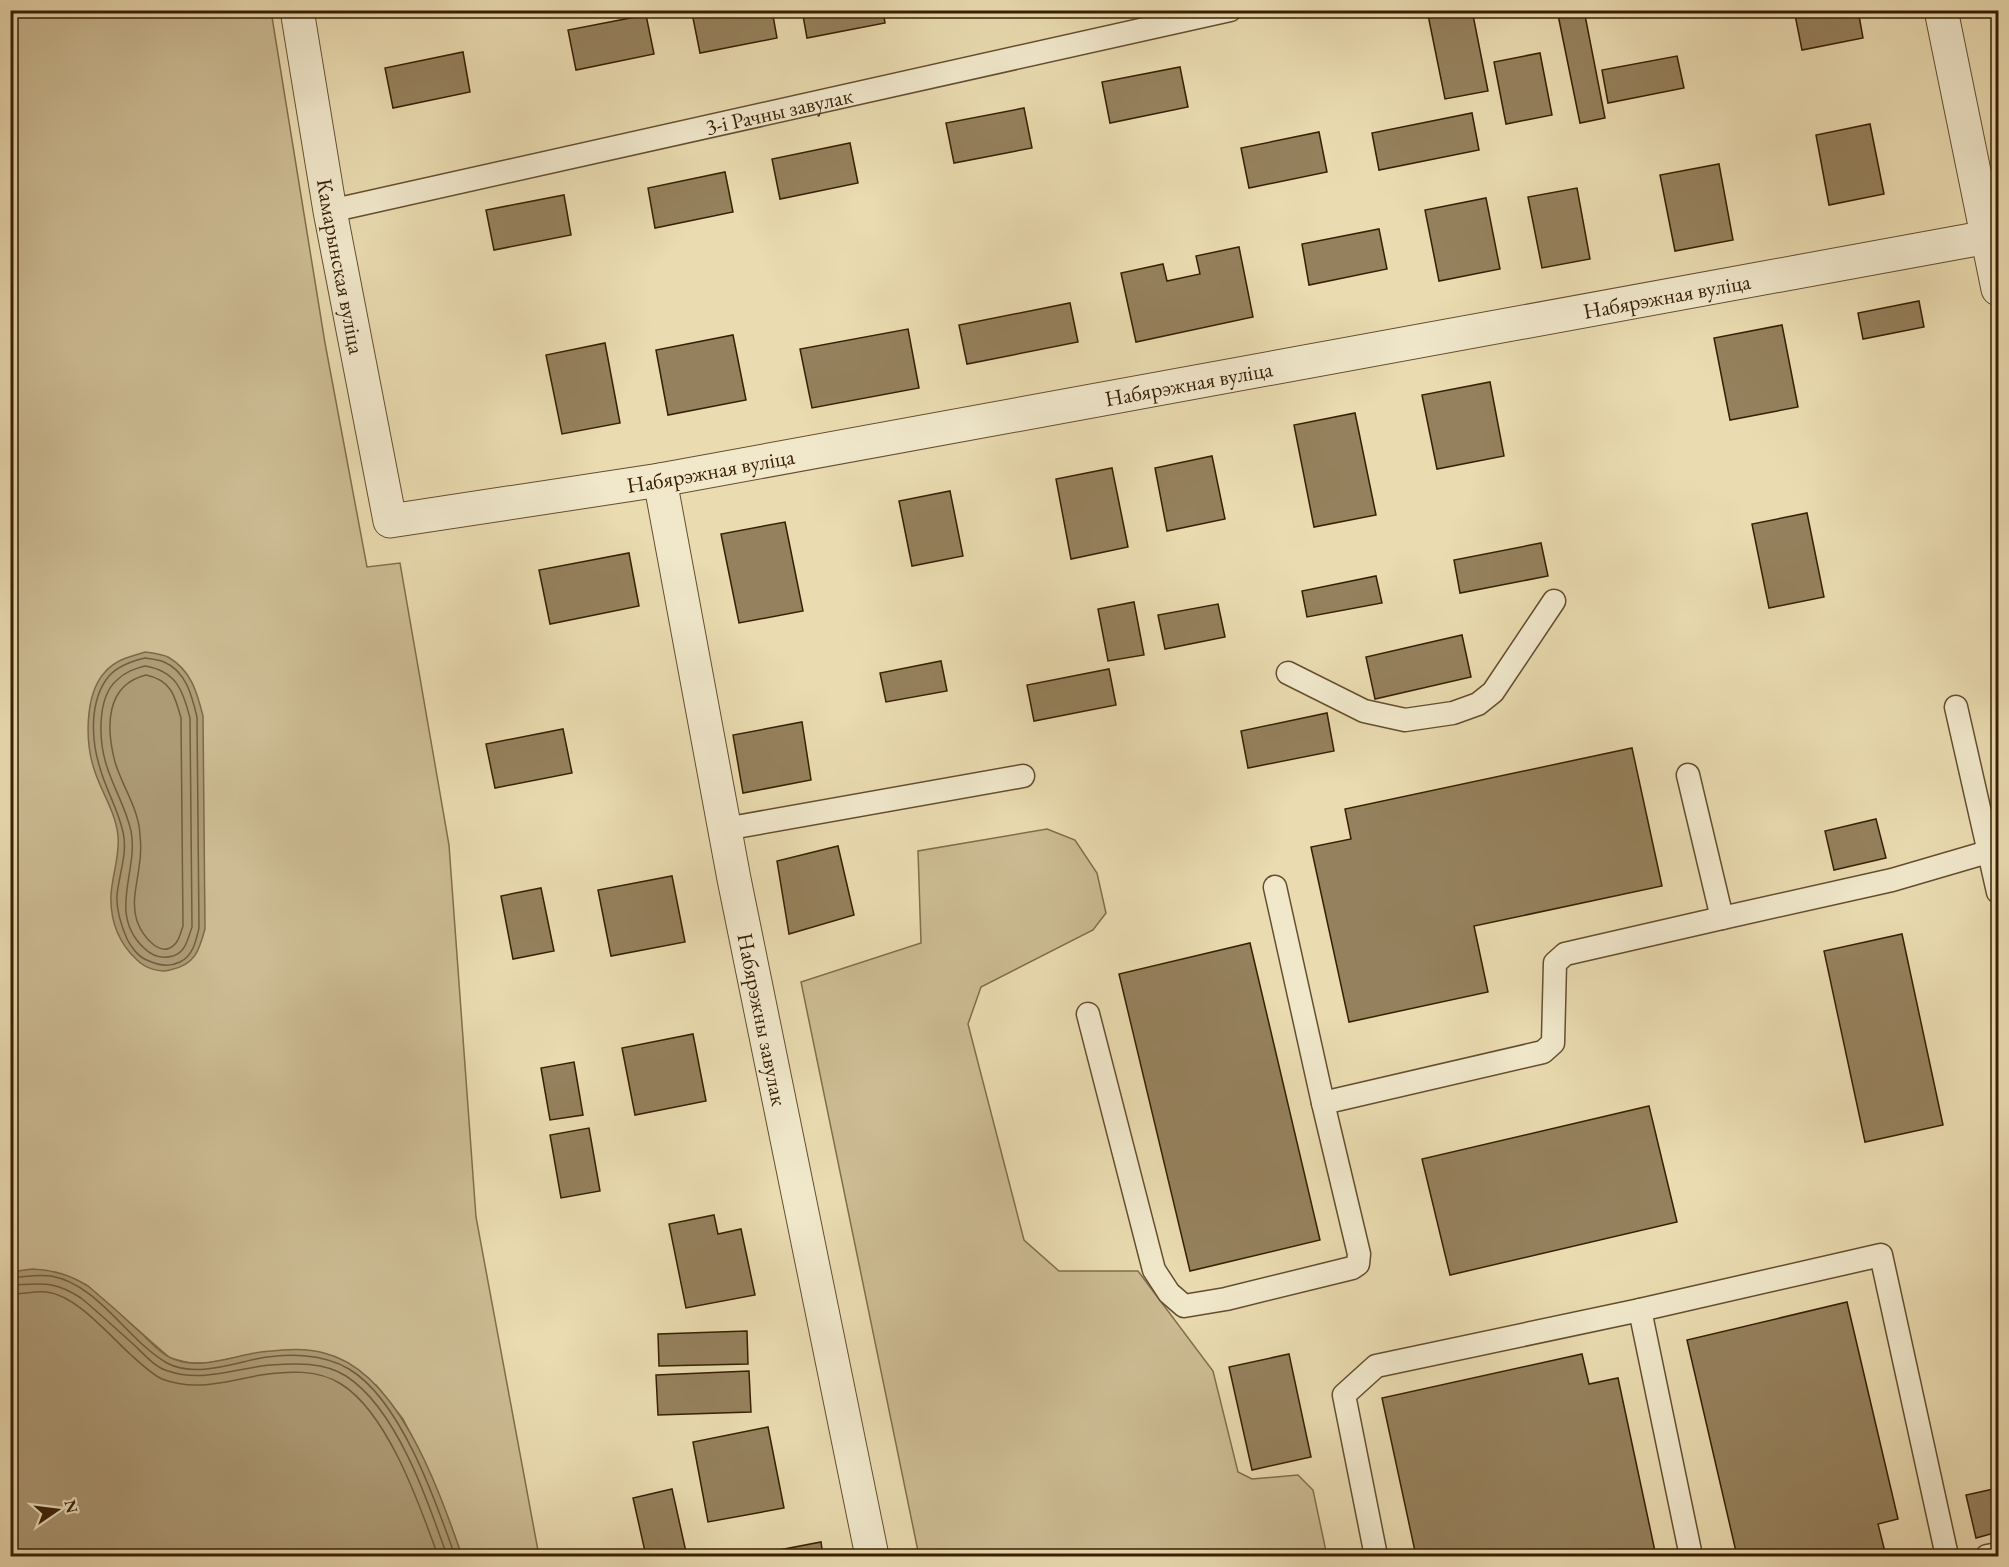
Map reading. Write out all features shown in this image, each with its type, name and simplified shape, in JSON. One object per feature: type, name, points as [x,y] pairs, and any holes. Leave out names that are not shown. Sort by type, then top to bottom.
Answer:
[{"type":"street","name":"Камарынская вуліца","points":[[297,10],[330,211],[390,521]]},
{"type":"street","points":[[1941,10],[1998,289]]},
{"type":"street","name":"Набярэжная вуліца","points":[[390,521],[660,480],[1988,237]]},
{"type":"street","name":"Набярэжны завулак","points":[[660,480],[725,830],[872,1557]]},
{"type":"lane","name":"3-і Рачны завулак","points":[[330,211],[1230,10]]},
{"type":"lane","points":[[1288,673],[1364,711],[1405,720],[1453,713],[1478,704],[1492,692],[1554,601]]},
{"type":"lane","points":[[1956,707],[1994,850],[1998,892]]},
{"type":"lane","points":[[1688,775],[1722,918]]},
{"type":"lane","points":[[725,830],[1023,776]]},
{"type":"lane","points":[[1323,1103],[1543,1052],[1553,1043],[1555,963],[1565,954],[1892,880],[1994,850]]},
{"type":"lane","points":[[1088,1014],[1154,1270],[1169,1293],[1184,1306],[1226,1299],[1318,1277],[1352,1268],[1358,1264],[1359,1254],[1275,887]]},
{"type":"lane","points":[[1376,1557],[1344,1395],[1376,1366],[1640,1310],[1881,1255],[1947,1557]]},
{"type":"lane","points":[[1640,1310],[1691,1557]]},
{"type":"lane","points":[[1987,1557],[1998,1554]]},
{"type":"shaded area","points":[[10,11],[271,11],[325,343],[367,567],[400,563],[449,845],[476,1217],[539,1556],[462,1556],[425,1462],[403,1419],[376,1385],[259,1353],[208,1363],[189,1363],[170,1358],[89,1287],[80,1282],[51,1272],[11,1272]]},
{"type":"shaded area","points":[[1047,829],[1075,840],[1097,873],[1106,913],[1093,930],[981,987],[968,1024],[1024,1240],[1059,1271],[1138,1271],[1213,1371],[1238,1472],[1252,1479],[1298,1475],[1313,1490],[1327,1556],[919,1556],[801,982],[921,943],[918,851]]},
{"type":"water","points":[[145,652],[168,657],[182,668],[192,682],[203,716],[205,929],[195,956],[185,965],[166,971],[152,969],[137,960],[125,946],[114,922],[111,895],[118,851],[117,828],[95,772],[88,734],[90,706],[98,682],[114,664]]},
{"type":"water","points":[[32,1269],[62,1274],[88,1286],[158,1350],[182,1362],[205,1363],[261,1352],[301,1350],[324,1353],[351,1364],[374,1383],[395,1408],[412,1437],[428,1468],[462,1556],[11,1556],[11,1272]]},
{"type":"building","points":[[705,10],[772,10],[777,38],[700,53],[692,13]]},
{"type":"building","points":[[802,10],[883,10],[885,23],[807,38]]},
{"type":"building","points":[[933,10],[965,10],[934,16]]},
{"type":"building","points":[[1427,10],[1472,10],[1488,91],[1445,99]]},
{"type":"building","points":[[1557,10],[1584,10],[1605,118],[1580,123]]},
{"type":"building","points":[[1794,10],[1858,10],[1863,38],[1802,50]]},
{"type":"building","points":[[646,15],[654,54],[576,70],[568,30]]},
{"type":"building","points":[[463,52],[470,92],[393,108],[385,68]]},
{"type":"building","points":[[1540,53],[1552,115],[1506,124],[1494,62]]},
{"type":"building","points":[[1677,56],[1684,88],[1608,103],[1602,70]]},
{"type":"building","points":[[1180,67],[1188,107],[1110,123],[1102,82]]},
{"type":"building","points":[[1024,108],[1032,148],[954,163],[946,123]]},
{"type":"building","points":[[1472,113],[1479,150],[1379,170],[1372,133]]},
{"type":"building","points":[[1870,124],[1884,194],[1829,205],[1816,135]]},
{"type":"building","points":[[1319,132],[1327,172],[1249,188],[1241,148]]},
{"type":"building","points":[[850,143],[858,183],[780,199],[772,159]]},
{"type":"building","points":[[1719,164],[1733,240],[1675,251],[1660,175]]},
{"type":"building","points":[[725,172],[733,212],[655,228],[648,188]]},
{"type":"building","points":[[1577,188],[1590,259],[1542,268],[1528,197]]},
{"type":"building","points":[[564,195],[571,235],[494,250],[486,210]]},
{"type":"building","points":[[1486,198],[1500,269],[1439,281],[1425,210]]},
{"type":"building","points":[[1379,229],[1387,269],[1309,285],[1302,244]]},
{"type":"building","points":[[1239,247],[1253,317],[1136,342],[1121,273],[1163,264],[1167,281],[1200,274],[1196,256]]},
{"type":"building","points":[[1919,301],[1924,327],[1863,339],[1858,313]]},
{"type":"building","points":[[1070,303],[1078,342],[967,364],[959,325]]},
{"type":"building","points":[[1782,325],[1798,407],[1730,420],[1714,338]]},
{"type":"building","points":[[908,329],[919,388],[812,408],[800,349]]},
{"type":"building","points":[[733,335],[746,400],[668,415],[656,350]]},
{"type":"building","points":[[605,343],[620,423],[562,434],[546,355]]},
{"type":"building","points":[[1490,382],[1504,456],[1437,469],[1422,395]]},
{"type":"building","points":[[1355,413],[1376,515],[1314,527],[1294,425]]},
{"type":"building","points":[[1212,456],[1225,519],[1167,531],[1155,468]]},
{"type":"building","points":[[1112,468],[1128,547],[1071,559],[1056,479]]},
{"type":"building","points":[[950,491],[963,556],[912,566],[899,501]]},
{"type":"building","points":[[1807,513],[1824,597],[1769,608],[1752,524]]},
{"type":"building","points":[[785,522],[803,611],[739,623],[721,534]]},
{"type":"building","points":[[1541,543],[1548,576],[1460,593],[1454,560]]},
{"type":"building","points":[[629,553],[639,606],[550,624],[539,570]]},
{"type":"building","points":[[1376,576],[1382,603],[1307,617],[1302,591]]},
{"type":"building","points":[[1134,602],[1144,655],[1108,661],[1098,609]]},
{"type":"building","points":[[1218,604],[1225,637],[1165,649],[1158,615]]},
{"type":"building","points":[[1462,635],[1471,677],[1375,699],[1366,657]]},
{"type":"building","points":[[941,661],[947,691],[886,702],[880,673]]},
{"type":"building","points":[[1109,669],[1116,705],[1034,721],[1027,685]]},
{"type":"building","points":[[1327,713],[1334,751],[1248,768],[1241,731]]},
{"type":"building","points":[[802,722],[811,780],[743,793],[733,735]]},
{"type":"building","points":[[563,729],[572,773],[495,788],[486,744]]},
{"type":"building","points":[[1632,748],[1662,886],[1474,926],[1488,992],[1349,1022],[1311,847],[1351,839],[1345,809]]},
{"type":"building","points":[[1876,819],[1886,858],[1834,870],[1825,831]]},
{"type":"building","points":[[838,846],[854,915],[789,934],[777,861]]},
{"type":"building","points":[[672,876],[685,942],[611,956],[598,890]]},
{"type":"building","points":[[541,888],[554,951],[513,959],[501,896]]},
{"type":"building","points":[[1902,934],[1943,1125],[1865,1142],[1824,951]]},
{"type":"building","points":[[1250,943],[1320,1240],[1190,1271],[1119,974]]},
{"type":"building","points":[[693,1034],[706,1101],[635,1115],[622,1048]]},
{"type":"building","points":[[574,1062],[583,1115],[550,1120],[541,1068]]},
{"type":"building","points":[[1649,1106],[1677,1222],[1450,1275],[1422,1159]]},
{"type":"building","points":[[589,1128],[600,1191],[561,1198],[550,1135]]},
{"type":"building","points":[[714,1215],[718,1234],[741,1229],[755,1295],[686,1308],[669,1224]]},
{"type":"building","points":[[1847,1302],[1898,1519],[1878,1524],[1886,1556],[1737,1556],[1687,1340]]},
{"type":"building","points":[[747,1331],[748,1364],[659,1366],[658,1334]]},
{"type":"building","points":[[1289,1354],[1311,1457],[1252,1470],[1229,1367]]},
{"type":"building","points":[[1582,1354],[1589,1384],[1618,1378],[1656,1556],[1416,1556],[1382,1398]]},
{"type":"building","points":[[749,1371],[751,1412],[658,1415],[656,1375]]},
{"type":"building","points":[[768,1427],[784,1508],[708,1522],[693,1442]]},
{"type":"building","points":[[1998,1488],[1998,1532],[1976,1538],[1966,1495]]},
{"type":"building","points":[[672,1489],[686,1552],[667,1556],[646,1556],[633,1498]]},
{"type":"building","points":[[821,1542],[823,1556],[759,1556],[758,1554]]}]
